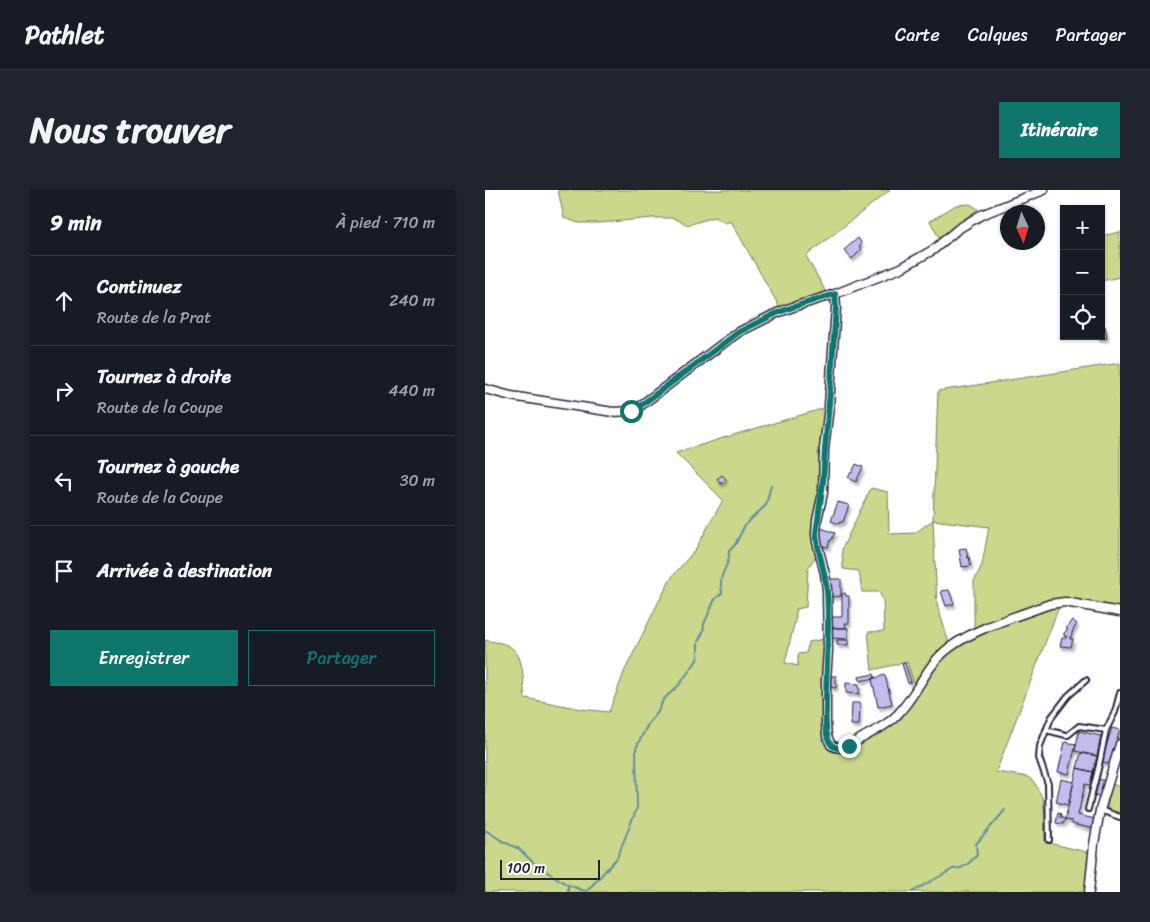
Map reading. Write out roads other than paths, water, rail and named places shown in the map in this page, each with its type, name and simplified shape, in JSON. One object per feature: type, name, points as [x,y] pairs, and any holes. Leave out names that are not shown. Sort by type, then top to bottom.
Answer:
[{"type":"street","points":[[485,389],[511,396],[613,412],[631,411],[739,332],[785,310],[835,294],[901,268],[927,254],[981,215],[1044,190]]},
{"type":"street","points":[[835,294],[836,307],[823,488],[816,534],[827,590],[827,736],[831,745],[839,748],[849,746],[893,719],[908,702],[941,654],[966,637],[1050,604],[1065,602],[1120,612]]},
{"type":"street","points":[[1089,892],[1094,844],[1101,810],[1120,744]]},
{"type":"lane","points":[[1049,840],[1048,784],[1039,758],[1040,746],[1051,718],[1068,696],[1086,680]]},
{"type":"lane","points":[[1088,809],[1106,730],[1115,712],[1120,693]]},
{"type":"lane","points":[[1046,730],[1065,735],[1068,735],[1079,726],[1106,730]]},
{"type":"lane","points":[[1101,810],[1120,817]]},
{"type":"waterway","points":[[568,885],[585,891],[588,890],[617,858],[637,808],[636,748],[648,724],[658,712],[663,700],[679,685],[698,658],[698,642],[703,632],[704,624],[715,599],[722,593],[721,579],[728,560],[729,551],[735,545],[745,525],[766,505],[771,485]]},
{"type":"waterway","points":[[912,892],[953,869],[961,868],[969,863],[977,855],[976,844],[1005,810]]},
{"type":"waterway","points":[[485,831],[519,849],[536,865],[568,885],[568,892]]}]
